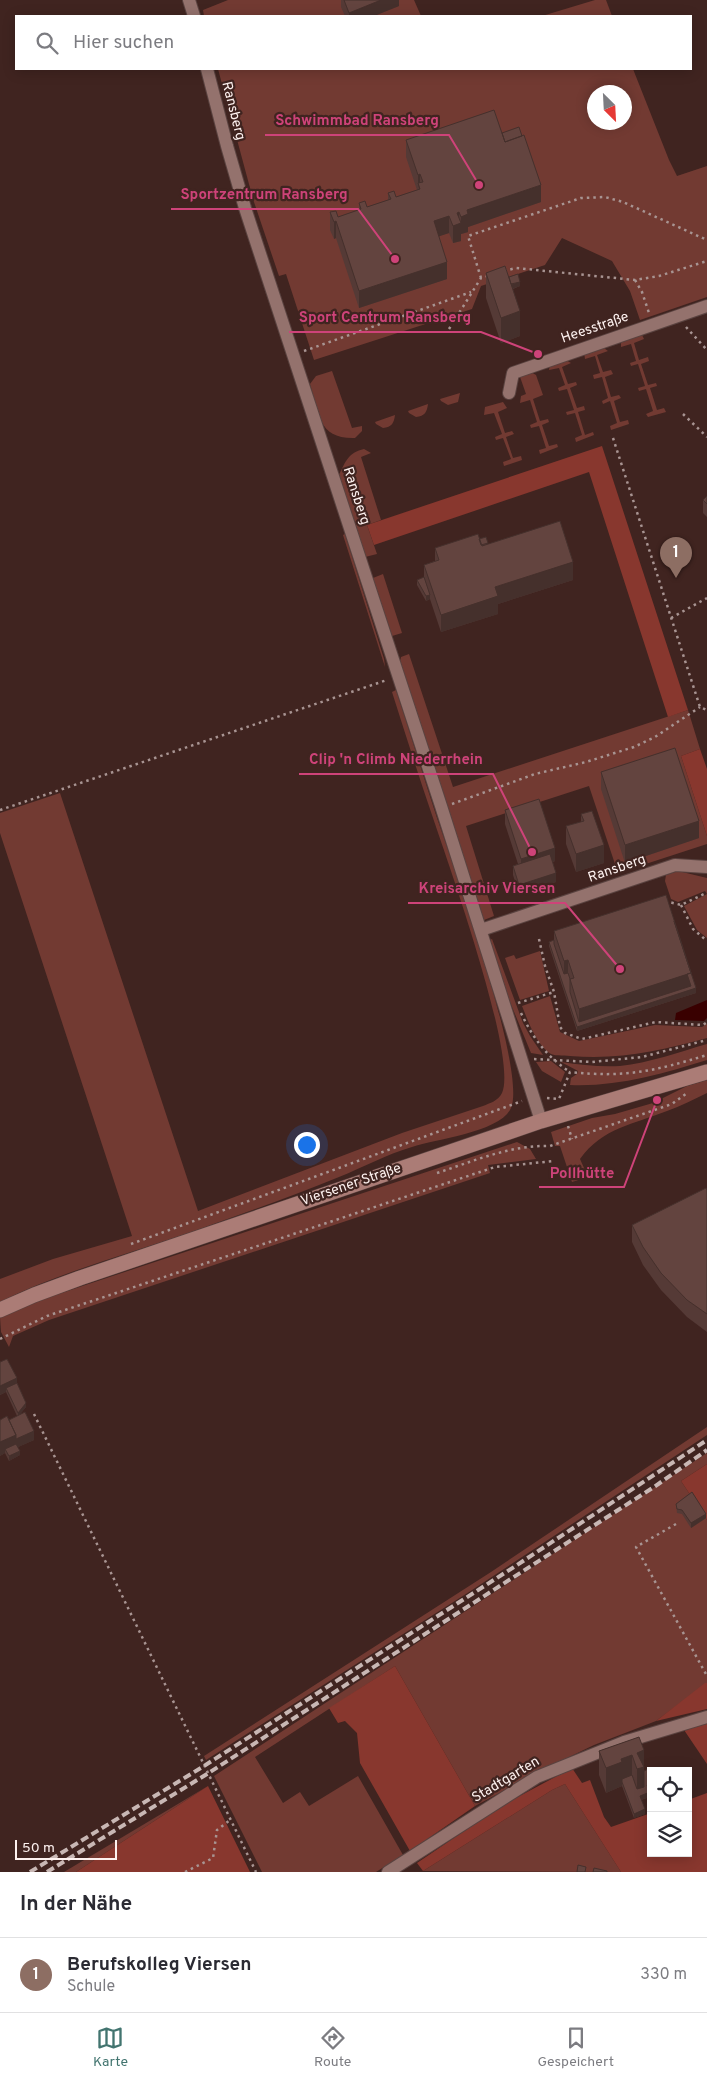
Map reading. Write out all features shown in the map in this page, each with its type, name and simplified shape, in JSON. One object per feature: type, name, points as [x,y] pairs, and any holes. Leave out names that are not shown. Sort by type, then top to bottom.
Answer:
[{"type":"main road","name":"Viersener Straße","points":[[0,1310],[34,1295],[89,1275],[541,1121],[707,1072]]},
{"type":"street","points":[[190,0],[194,15]]},
{"type":"street","name":"Ransberg","points":[[207,70],[235,172],[541,1121]]},
{"type":"street","name":"Heesstraße","points":[[508,393],[513,373],[707,306]]},
{"type":"street","name":"Ransberg","points":[[480,930],[676,865],[707,867]]},
{"type":"street","name":"Stadtgarten","points":[[388,1872],[537,1777],[624,1742],[707,1717]]},
{"type":"path","points":[[481,278],[468,236],[581,198],[605,197],[622,202],[707,240]]},
{"type":"path","points":[[498,273],[516,268],[635,280],[659,276],[707,261]]},
{"type":"path","points":[[449,329],[481,278],[490,275]]},
{"type":"path","points":[[635,280],[642,292],[654,324]]},
{"type":"path","points":[[293,354],[472,292]]},
{"type":"path","points":[[676,316],[707,350]]},
{"type":"path","points":[[683,414],[707,437]]},
{"type":"path","points":[[612,438],[700,707],[707,710]]},
{"type":"path","points":[[671,618],[707,598]]},
{"type":"path","points":[[0,810],[398,676]]},
{"type":"path","points":[[441,806],[462,802],[535,774],[586,762],[634,747],[655,737],[700,707]]},
{"type":"path","points":[[663,901],[681,905],[704,894]]},
{"type":"path","points":[[681,905],[692,929],[707,941]]},
{"type":"path","points":[[539,939],[545,966],[554,992],[560,1027],[565,1033],[579,1039],[656,1022],[703,1025],[707,1022]]},
{"type":"path","points":[[518,1004],[554,992]]},
{"type":"path","points":[[522,1060],[541,1058],[592,1062],[642,1057],[707,1040]]},
{"type":"path","points":[[124,1247],[534,1097],[559,1099],[570,1072],[622,1075],[664,1068],[707,1055]]},
{"type":"path","points":[[430,1175],[505,1151],[530,1146],[550,1146],[565,1142],[672,1104],[692,1090]]},
{"type":"path","points":[[0,1339],[48,1316],[495,1167],[554,1161]]},
{"type":"path","points":[[34,1414],[256,1872]]},
{"type":"path","points":[[676,1524],[636,1547],[707,1676]]},
{"type":"path","points":[[184,1872],[213,1858],[217,1830],[230,1820]]},
{"type":"shaded area","points":[[228,0],[414,0],[421,15],[204,15],[203,10]]},
{"type":"shaded area","points":[[595,0],[606,0],[612,15],[545,15]]},
{"type":"shaded area","points":[[218,70],[633,70],[677,176],[707,166],[707,297],[640,320],[630,291],[612,261],[562,238],[545,265],[481,286],[472,309],[314,360],[286,274],[279,276],[253,199]]},
{"type":"shaded area","points":[[642,335],[644,339],[634,343],[639,360],[648,357],[649,361],[641,364],[648,385],[656,383],[657,386],[650,388],[657,410],[664,408],[666,412],[648,417],[646,414],[653,411],[646,389],[639,391],[638,388],[645,386],[638,364],[631,366],[630,363],[636,361],[631,344],[621,347],[621,341]]},
{"type":"shaded area","points":[[601,346],[608,351],[597,355],[603,372],[611,370],[613,374],[605,377],[611,397],[619,395],[621,398],[614,401],[620,422],[628,420],[629,424],[611,430],[610,426],[617,423],[610,401],[603,404],[602,401],[608,398],[602,377],[594,379],[593,375],[600,373],[595,356],[585,359],[584,352]]},
{"type":"shaded area","points":[[564,359],[571,363],[562,367],[568,384],[576,382],[577,385],[570,388],[577,408],[584,406],[585,410],[578,412],[585,435],[593,432],[594,435],[576,442],[575,438],[582,435],[575,413],[567,415],[566,412],[574,410],[567,389],[559,391],[558,388],[565,385],[559,368],[549,370],[550,363]]},
{"type":"shaded area","points":[[332,371],[352,428],[362,426],[362,431],[355,438],[334,434],[327,429],[318,415],[310,384],[316,376]]},
{"type":"shaded area","points":[[529,371],[536,375],[543,395],[533,399],[540,421],[548,419],[549,422],[542,425],[549,446],[557,444],[558,447],[540,454],[539,450],[546,448],[539,426],[531,428],[530,425],[537,422],[530,400],[520,403],[521,396],[526,394],[519,374]]},
{"type":"shaded area","points":[[460,393],[458,402],[448,405],[440,399]]},
{"type":"shaded area","points":[[503,402],[507,408],[498,412],[505,433],[512,431],[514,434],[506,437],[513,458],[521,456],[522,460],[504,466],[503,462],[511,459],[503,438],[496,440],[495,437],[502,434],[494,413],[484,415],[485,407]]},
{"type":"shaded area","points":[[428,404],[422,416],[416,417],[408,411]]},
{"type":"shaded area","points":[[395,415],[389,427],[383,428],[375,422]]},
{"type":"shaded area","points":[[602,446],[688,710],[668,717],[589,472],[374,545],[367,525]]},
{"type":"shaded area","points":[[364,449],[371,453],[361,457],[381,520],[367,525],[377,554],[365,557],[339,475],[351,455]]},
{"type":"shaded area","points":[[345,534],[384,659],[385,667],[343,535]]},
{"type":"shaded area","points":[[383,574],[402,633],[392,636],[373,578]]},
{"type":"shaded area","points":[[409,654],[453,787],[688,710],[700,749],[681,756],[707,836],[707,844],[618,873],[589,786],[466,826],[494,916],[484,920],[400,662],[401,657]]},
{"type":"shaded area","points":[[396,690],[472,920],[499,1013],[513,1087],[511,1108],[505,1116],[482,1129],[403,1150],[339,1177],[200,1229],[49,1280],[0,1302],[0,1279],[53,1259],[132,1236],[0,833],[0,813],[60,793],[198,1211],[402,1133],[483,1106],[494,1101],[502,1093],[504,1073],[500,1041],[491,1001],[465,913],[392,692]]},
{"type":"shaded area","points":[[700,749],[707,769],[707,836],[681,756]]},
{"type":"shaded area","points":[[678,871],[707,878],[707,894],[705,891],[678,902],[671,899],[665,881],[666,875]]},
{"type":"shaded area","points":[[707,894],[707,938],[697,930],[684,906]]},
{"type":"shaded area","points":[[492,939],[523,1023],[543,1055],[531,1053],[510,1002],[490,940]]},
{"type":"shaded area","points":[[540,951],[549,991],[520,1000],[505,958],[514,955],[516,959]]},
{"type":"shaded area","points":[[550,996],[560,1032],[579,1041],[655,1025],[702,1027],[707,1024],[707,1038],[673,1047],[606,1057],[553,1055],[543,1047],[536,1037],[522,1006]]},
{"type":"shaded area","points":[[707,1000],[707,1018],[704,1021],[675,1020],[676,1013]]},
{"type":"shaded area","points":[[707,1044],[707,1060],[656,1075],[622,1082],[570,1085],[571,1078],[578,1071],[561,1062],[590,1066],[631,1065]]},
{"type":"shaded area","points":[[551,1061],[565,1072],[561,1082],[542,1071],[536,1062]]},
{"type":"shaded area","points":[[707,1080],[707,1093],[672,1109],[619,1128],[598,1140],[580,1159],[588,1177],[572,1182],[560,1146],[555,1146],[551,1132],[592,1118],[615,1114],[653,1103],[687,1086]]},
{"type":"shaded area","points":[[517,1142],[530,1149],[536,1159],[488,1165],[490,1173],[49,1320],[13,1336],[9,1347],[1,1332],[0,1317],[13,1309]]},
{"type":"shaded area","points":[[707,1427],[707,1435],[469,1592],[206,1760],[204,1756],[491,1572]]},
{"type":"shaded area","points":[[707,1453],[707,1464],[681,1481],[707,1520],[707,1683],[656,1721],[594,1745],[475,1806],[395,1666],[255,1757],[283,1803],[300,1792],[309,1806],[358,1776],[403,1855],[376,1872],[262,1872],[214,1776]]},
{"type":"shaded area","points":[[707,1464],[707,1520],[681,1481]]},
{"type":"shaded area","points":[[395,1666],[475,1806],[410,1851],[360,1763],[357,1733],[345,1721],[338,1723],[329,1708]]},
{"type":"shaded area","points":[[705,1683],[707,1683],[707,1709],[656,1721]]},
{"type":"shaded area","points":[[707,1722],[707,1764],[682,1727]]},
{"type":"shaded area","points":[[572,1768],[582,1783],[590,1780],[604,1817],[611,1827],[647,1814],[647,1857],[692,1857],[692,1799],[707,1793],[707,1872],[621,1872],[565,1784],[552,1790],[423,1871],[417,1863],[501,1806]]},
{"type":"shaded area","points":[[565,1784],[621,1872],[423,1871],[552,1790]]},
{"type":"shaded area","points":[[208,1786],[76,1872],[64,1872]]},
{"type":"shaded area","points":[[208,1786],[250,1872],[76,1872]]},
{"type":"building","points":[[344,0],[381,0],[349,13]]},
{"type":"building","points":[[494,110],[505,142],[524,135],[541,185],[467,210],[468,214],[461,217],[459,212],[457,213],[461,223],[453,226],[449,216],[434,221],[447,262],[359,291],[336,221],[334,222],[330,212],[336,211],[338,217],[361,209],[359,203],[365,201],[367,207],[391,199],[388,193],[394,191],[396,197],[420,189],[418,183],[423,182],[420,174],[418,175],[406,140]]},
{"type":"building","points":[[519,127],[522,136],[505,142],[502,133]]},
{"type":"building","points":[[505,266],[520,311],[501,318],[486,273]]},
{"type":"building","points":[[518,274],[520,282],[511,284],[509,277]]},
{"type":"building","points":[[707,496],[707,504],[703,500]]},
{"type":"building","points":[[560,521],[573,562],[495,587],[498,596],[441,615],[424,565],[439,560],[435,548],[478,534],[482,546]]},
{"type":"building","points":[[486,537],[488,543],[481,545],[479,539]]},
{"type":"building","points":[[424,577],[430,595],[426,596],[417,580]]},
{"type":"building","points":[[675,748],[699,821],[625,845],[601,772]]},
{"type":"building","points":[[539,799],[555,848],[521,859],[505,810]]},
{"type":"building","points":[[592,811],[604,845],[576,854],[566,826],[584,821],[581,814]]},
{"type":"building","points":[[550,854],[556,873],[519,885],[513,866]]},
{"type":"building","points":[[666,895],[691,973],[579,1009],[570,979],[574,978],[568,960],[564,961],[554,931]]},
{"type":"building","points":[[674,921],[696,988],[577,1027],[549,942],[554,940],[564,974],[568,973],[570,992],[579,1022],[691,986],[687,974],[691,973]]},
{"type":"building","points":[[706,1188],[707,1314],[687,1300],[661,1273],[643,1247],[632,1225]]},
{"type":"building","points":[[7,1359],[17,1378],[0,1386],[0,1362]]},
{"type":"building","points":[[17,1383],[26,1403],[18,1413],[6,1388]]},
{"type":"building","points":[[25,1412],[34,1431],[16,1439],[9,1420]]},
{"type":"building","points":[[7,1416],[16,1435],[0,1442],[0,1420]]},
{"type":"building","points":[[16,1444],[20,1451],[9,1456],[5,1449]]},
{"type":"building","points":[[692,1492],[706,1514],[691,1523],[682,1510],[677,1509],[676,1504]]},
{"type":"building","points":[[639,1737],[644,1750],[637,1753],[644,1767],[637,1769],[632,1755],[621,1759],[622,1762],[606,1768],[599,1751]]},
{"type":"building","points":[[647,1770],[647,1793],[640,1796],[645,1809],[634,1814],[622,1779],[632,1775],[637,1789],[644,1787],[644,1771]]},
{"type":"building","points":[[578,1865],[586,1867],[585,1872],[577,1872]]},
{"type":"building","points":[[594,1868],[607,1871],[607,1872],[593,1872]]},
{"type":"railway","points":[[30,1872],[204,1766],[514,1567],[707,1440]]},
{"type":"railway","points":[[47,1872],[207,1774],[654,1487],[707,1450]]},
{"type":"place","name":"Schwimmbad Ransberg","points":[[479,185]]},
{"type":"place","name":"Sportzentrum Ransberg","points":[[395,259]]},
{"type":"place","name":"Sport Centrum Ransberg","points":[[538,354]]},
{"type":"place","name":"Berufskolleg Viersen","points":[[676,578]]},
{"type":"place","name":"Clip 'n Climb Niederrhein","points":[[532,852]]},
{"type":"place","name":"Kreisarchiv Viersen","points":[[620,969]]},
{"type":"place","name":"Pollhütte","points":[[657,1100]]}]
